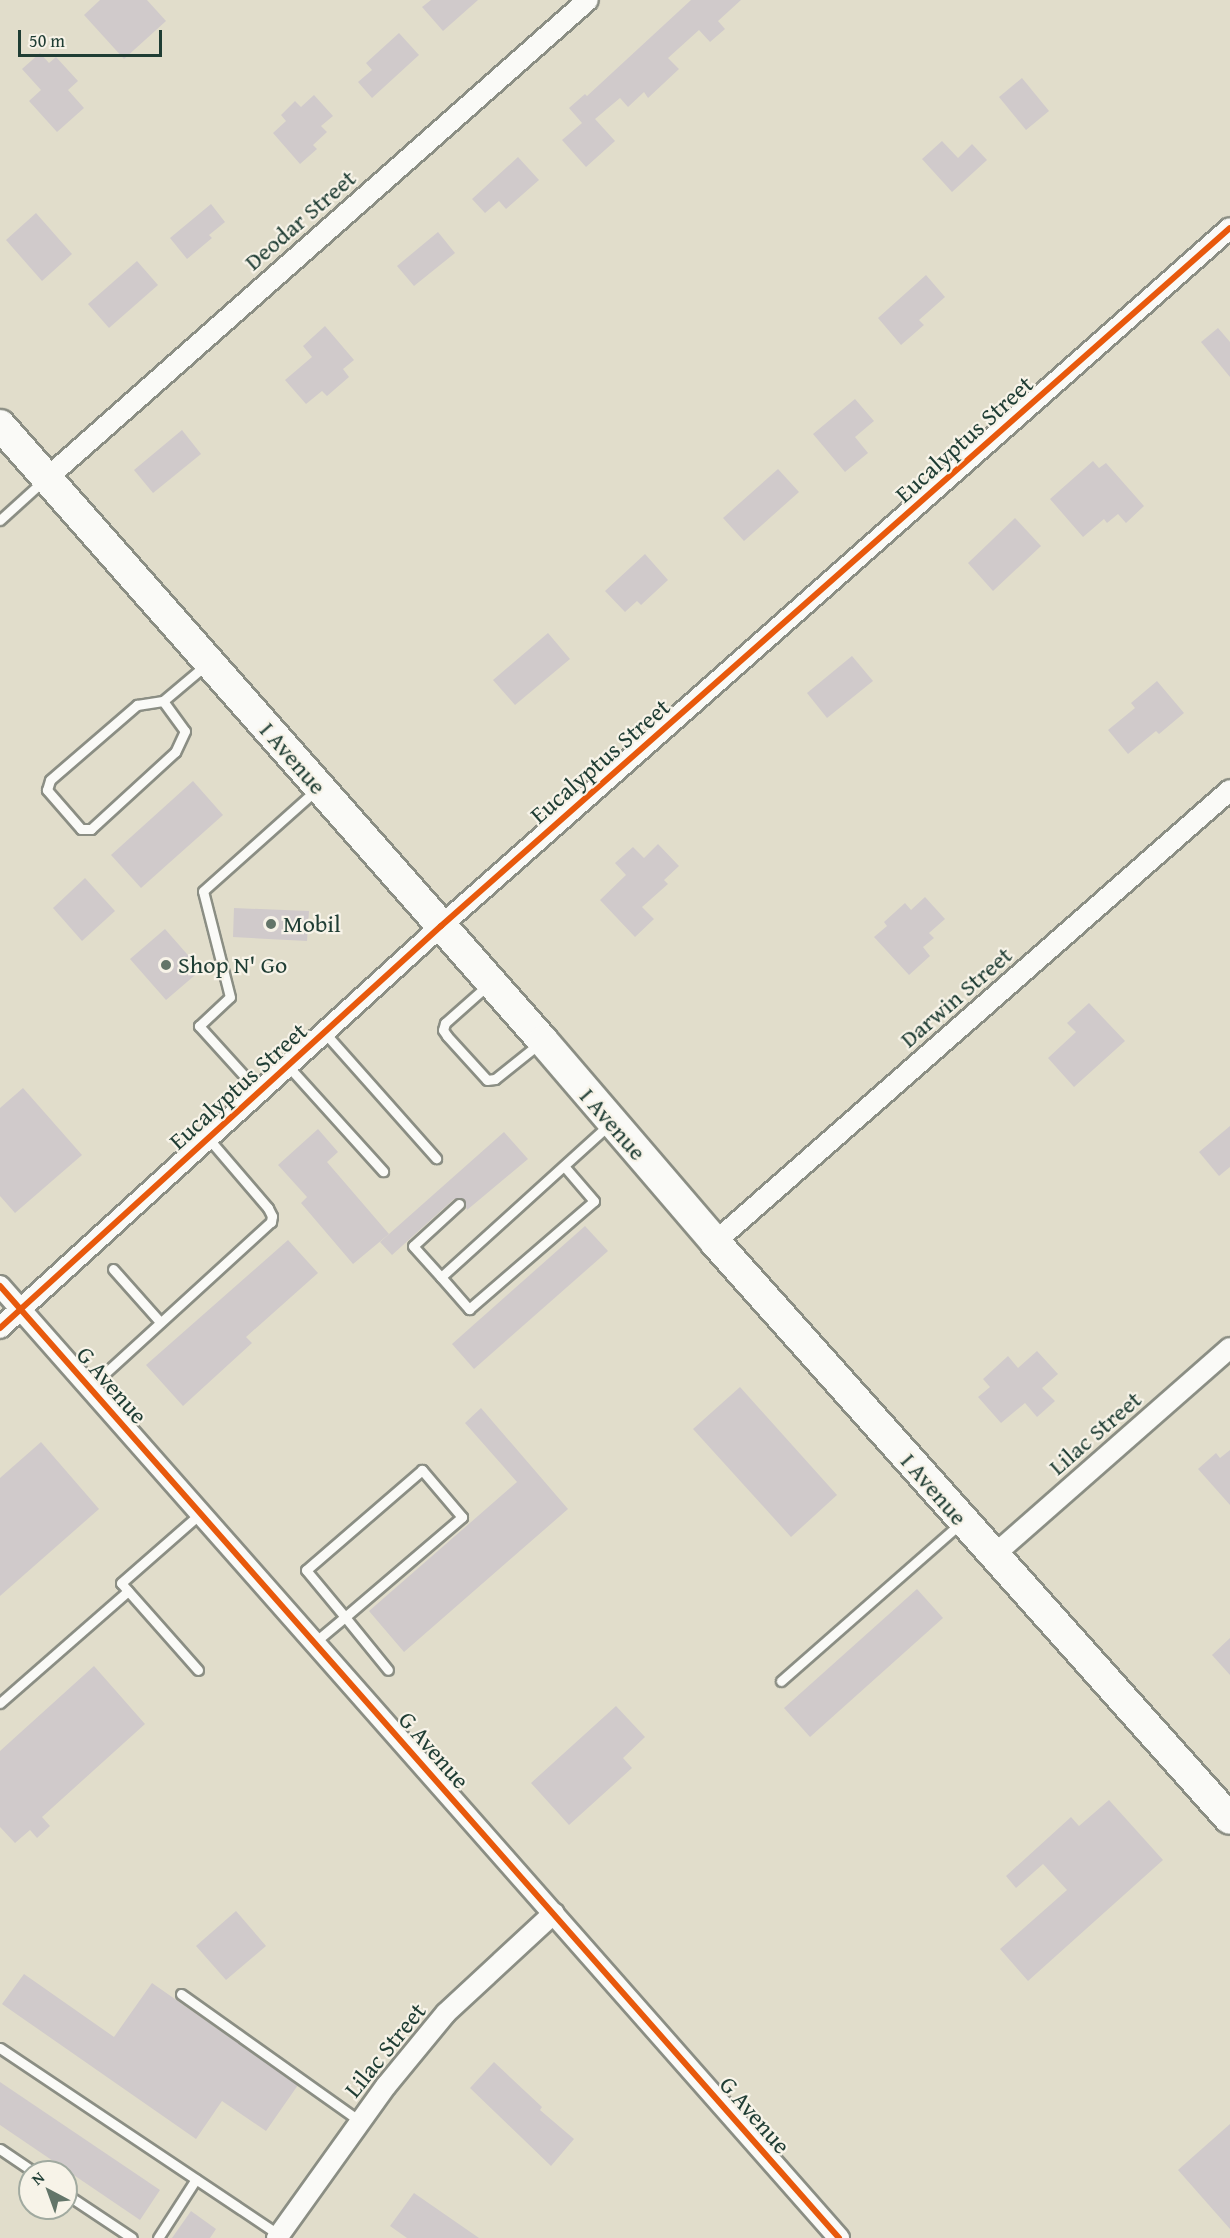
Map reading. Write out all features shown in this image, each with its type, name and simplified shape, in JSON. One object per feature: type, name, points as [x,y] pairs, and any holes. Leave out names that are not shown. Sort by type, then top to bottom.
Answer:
[{"type":"main road","name":"I Avenue","points":[[0,425],[963,1522],[1230,1819]]},
{"type":"street","name":"Deodar Street","points":[[46,479],[588,0]]},
{"type":"street","name":"Eucalyptus Street","points":[[0,1328],[441,926],[1230,228]]},
{"type":"street","name":"Darwin Street","points":[[716,1242],[1230,790]]},
{"type":"street","name":"G Avenue","points":[[0,1286],[839,2238]]},
{"type":"street","name":"Lilac Street","points":[[993,1556],[1230,1348]]},
{"type":"street","name":"Lilac Street","points":[[278,2236],[360,2121],[446,2013],[554,1913]]},
{"type":"lane","points":[[0,520],[46,479]]},
{"type":"lane","points":[[163,701],[185,731],[175,752],[92,829],[81,829],[47,790],[50,780],[137,705],[163,701],[209,662]]},
{"type":"lane","points":[[258,1091],[199,1026],[230,997],[203,891],[319,787]]},
{"type":"lane","points":[[490,982],[445,1023],[443,1030],[481,1074],[487,1080],[495,1079],[543,1041]]},
{"type":"lane","points":[[324,1032],[436,1158]]},
{"type":"lane","points":[[288,1066],[382,1171]]},
{"type":"lane","points":[[441,1277],[612,1123]]},
{"type":"lane","points":[[90,1387],[271,1222],[272,1216],[268,1208],[208,1138]]},
{"type":"lane","points":[[459,1204],[413,1246],[469,1309],[594,1202],[564,1166]]},
{"type":"lane","points":[[113,1269],[160,1322]]},
{"type":"lane","points":[[315,1642],[345,1617],[462,1517],[422,1470],[306,1570],[345,1617],[388,1670]]},
{"type":"lane","points":[[198,1670],[121,1583],[201,1513]]},
{"type":"lane","points":[[781,1681],[963,1522]]},
{"type":"lane","points":[[0,1704],[129,1591]]},
{"type":"lane","points":[[181,1994],[360,2121]]},
{"type":"lane","points":[[0,2048],[278,2236]]},
{"type":"lane","points":[[0,2149],[18,2161]]},
{"type":"lane","points":[[158,2238],[196,2179]]},
{"type":"lane","points":[[78,2202],[132,2238]]},
{"type":"building","points":[[100,0],[147,0],[166,21],[124,59],[84,15]]},
{"type":"building","points":[[431,0],[478,0],[443,31],[422,7]]},
{"type":"building","points":[[691,0],[741,0],[718,21],[725,29],[710,42],[699,30],[668,58],[679,69],[648,98],[644,92],[628,107],[620,98],[595,119],[615,141],[586,167],[562,140],[582,123],[569,108],[585,94],[587,96]]},
{"type":"building","points":[[399,33],[419,55],[372,98],[358,82],[372,70],[366,63]]},
{"type":"building","points":[[40,53],[49,63],[56,57],[78,81],[68,90],[84,108],[57,132],[29,101],[41,90],[22,69]]},
{"type":"building","points":[[1022,78],[1049,111],[1026,130],[999,97]]},
{"type":"building","points":[[314,95],[333,116],[321,126],[327,132],[313,145],[317,149],[300,164],[273,133],[286,121],[281,115],[295,101],[301,107]]},
{"type":"building","points":[[942,141],[958,158],[972,144],[987,160],[952,192],[922,159]]},
{"type":"building","points":[[518,157],[539,180],[506,209],[499,201],[485,213],[472,199]]},
{"type":"building","points":[[211,204],[225,222],[209,235],[212,238],[187,259],[170,238]]},
{"type":"building","points":[[36,213],[72,254],[42,281],[6,240]]},
{"type":"building","points":[[438,232],[455,253],[414,286],[397,266]]},
{"type":"building","points":[[137,261],[158,285],[109,328],[88,304]]},
{"type":"building","points":[[926,275],[945,297],[919,320],[924,325],[901,345],[878,318]]},
{"type":"building","points":[[325,326],[354,360],[343,369],[349,377],[327,396],[322,391],[306,404],[285,380],[312,357],[303,346]]},
{"type":"building","points":[[1218,328],[1230,342],[1230,377],[1201,342]]},
{"type":"building","points":[[855,399],[874,421],[855,437],[868,453],[845,472],[813,434]]},
{"type":"building","points":[[182,430],[201,454],[153,493],[134,470]]},
{"type":"building","points":[[1093,461],[1099,468],[1106,463],[1144,506],[1126,523],[1118,514],[1107,523],[1104,519],[1083,537],[1050,499]]},
{"type":"building","points":[[778,469],[799,492],[744,541],[723,518]]},
{"type":"building","points":[[1015,518],[1041,546],[993,591],[968,563]]},
{"type":"building","points":[[645,554],[668,580],[641,605],[637,601],[625,612],[605,591]]},
{"type":"building","points":[[548,633],[570,659],[515,705],[493,680]]},
{"type":"building","points":[[852,656],[873,681],[827,718],[807,693]]},
{"type":"building","points":[[1157,681],[1184,713],[1159,734],[1156,731],[1128,754],[1108,730],[1135,708],[1131,703]]},
{"type":"building","points":[[193,781],[223,815],[141,888],[111,855]]},
{"type":"building","points":[[658,844],[679,866],[664,880],[668,884],[642,907],[654,919],[635,937],[600,900],[626,875],[615,863],[633,847],[644,858]]},
{"type":"building","points":[[85,878],[115,911],[82,941],[53,908]]},
{"type":"building","points":[[925,897],[945,919],[929,933],[934,938],[923,947],[930,956],[909,975],[874,937],[887,926],[884,922],[905,903],[911,910]]},
{"type":"building","name":"Mobil","points":[[234,908],[309,911],[307,941],[233,937]]},
{"type":"building","name":"Shop N' Go","points":[[165,929],[201,970],[166,1000],[130,959]]},
{"type":"building","points":[[1089,1003],[1125,1041],[1074,1087],[1048,1058],[1076,1032],[1067,1023]]},
{"type":"building","points":[[23,1088],[82,1155],[15,1213],[0,1196],[0,1108]]},
{"type":"building","points":[[1230,1126],[1230,1167],[1219,1176],[1199,1152]]},
{"type":"building","points":[[318,1129],[338,1152],[327,1162],[389,1234],[353,1264],[301,1203],[307,1197],[278,1165]]},
{"type":"building","points":[[504,1132],[528,1159],[467,1210],[464,1199],[454,1199],[392,1255],[380,1242]]},
{"type":"building","points":[[585,1226],[608,1251],[474,1369],[452,1344]]},
{"type":"building","points":[[288,1240],[318,1273],[246,1337],[252,1343],[183,1406],[146,1365]]},
{"type":"building","points":[[1037,1351],[1058,1374],[1042,1388],[1055,1401],[1037,1417],[1025,1403],[1001,1423],[978,1397],[990,1387],[983,1379],[1008,1356],[1018,1368]]},
{"type":"building","points":[[740,1387],[837,1495],[791,1537],[693,1429]]},
{"type":"building","points":[[481,1408],[568,1509],[404,1652],[369,1611],[517,1482],[465,1423]]},
{"type":"building","points":[[41,1442],[99,1509],[0,1596],[0,1478]]},
{"type":"building","points":[[1230,1450],[1230,1505],[1198,1469],[1216,1453],[1220,1458]]},
{"type":"building","points":[[917,1589],[943,1618],[810,1737],[784,1708]]},
{"type":"building","points":[[1230,1638],[1230,1675],[1212,1655]]},
{"type":"building","points":[[94,1666],[145,1724],[42,1817],[50,1826],[37,1838],[30,1830],[15,1843],[0,1827],[0,1751]]},
{"type":"building","points":[[616,1706],[645,1737],[623,1758],[632,1768],[569,1825],[531,1783]]},
{"type":"building","points":[[1109,1800],[1163,1860],[1028,1981],[1000,1949],[1067,1890],[1043,1864],[1016,1888],[1006,1876],[1071,1817],[1079,1826]]},
{"type":"building","points":[[236,1911],[266,1946],[226,1980],[196,1946]]},
{"type":"building","points":[[24,1974],[114,2037],[152,1983],[298,2085],[266,2131],[222,2101],[196,2139],[2,2004]]},
{"type":"building","points":[[494,2062],[542,2107],[540,2110],[574,2139],[551,2166],[470,2088]]},
{"type":"building","points":[[0,2082],[160,2190],[140,2220],[78,2178],[78,2160],[52,2160],[0,2125]]},
{"type":"building","points":[[1230,2124],[1230,2229],[1178,2170]]},
{"type":"building","points":[[414,2193],[479,2238],[407,2238],[390,2226]]},
{"type":"building","points":[[191,2211],[216,2229],[210,2238],[172,2238]]},
{"type":"cycle path","points":[[0,1328],[441,926],[1230,228]]},
{"type":"cycle path","points":[[0,1286],[839,2238]]},
{"type":"place","name":"Mobil","points":[[271,924]]},
{"type":"place","name":"Shop N' Go","points":[[166,965]]}]
